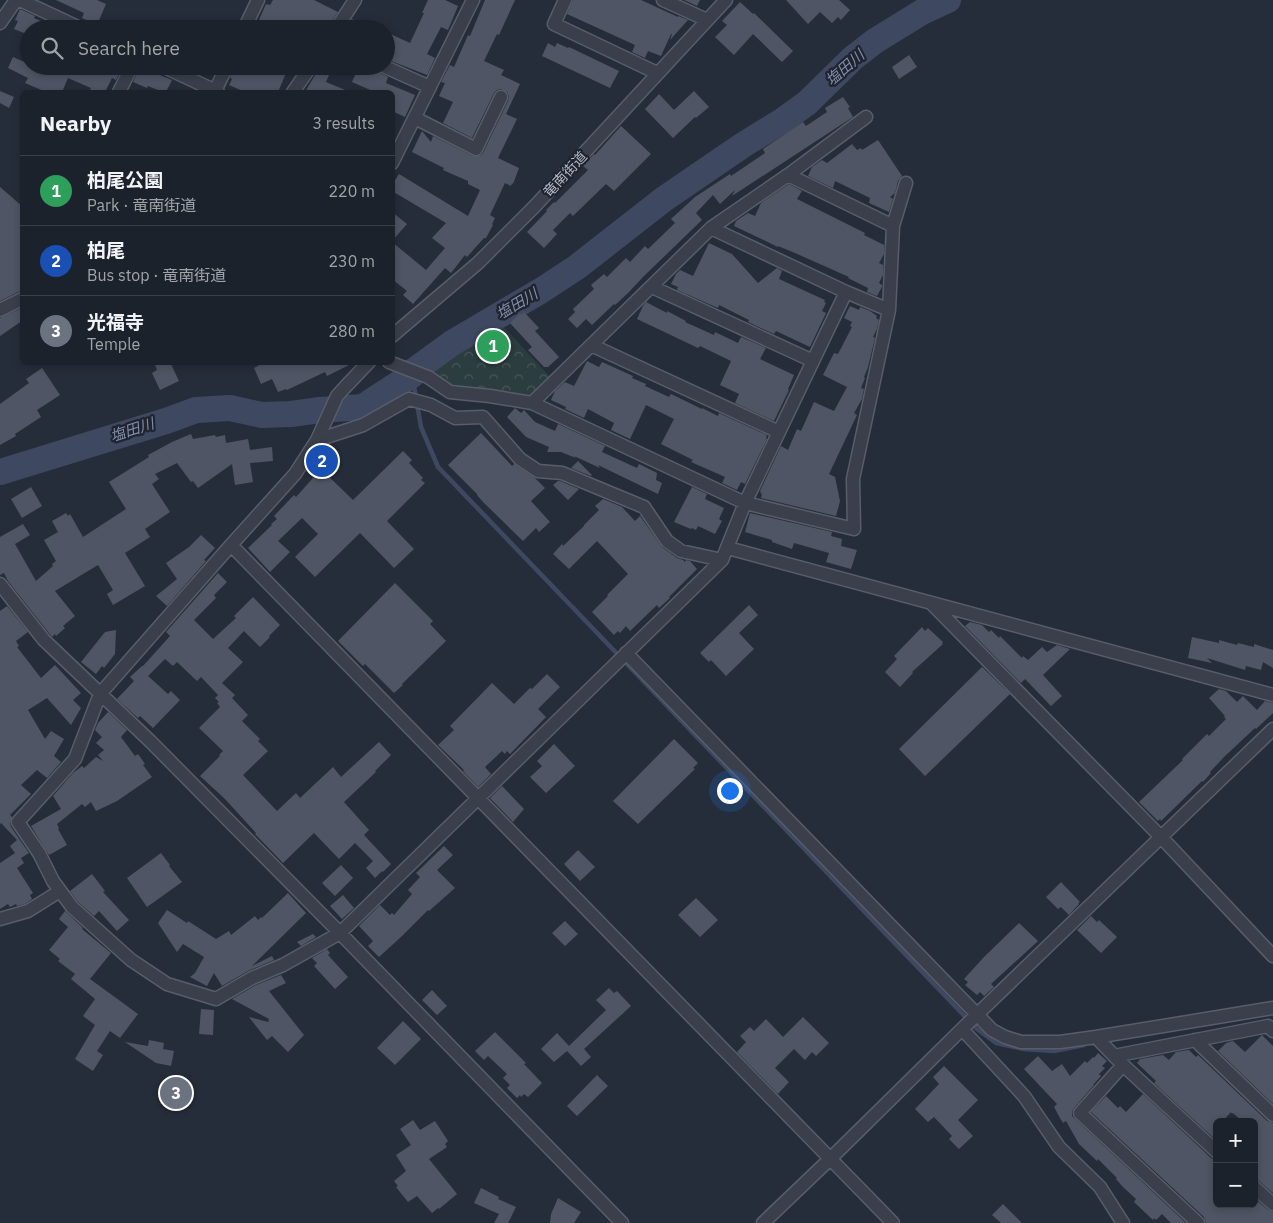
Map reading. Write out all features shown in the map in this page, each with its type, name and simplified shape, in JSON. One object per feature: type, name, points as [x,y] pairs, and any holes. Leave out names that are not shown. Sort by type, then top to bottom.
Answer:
[{"type":"street","points":[[0,23],[16,0]]},
{"type":"street","points":[[20,0],[63,20]]},
{"type":"street","points":[[248,20],[258,0]]},
{"type":"street","points":[[342,20],[355,0]]},
{"type":"street","points":[[395,157],[473,0]]},
{"type":"street","points":[[565,0],[554,24],[657,73]]},
{"type":"street","points":[[663,0],[707,20]]},
{"type":"street","name":"竜南街道","points":[[395,333],[478,263],[535,206],[726,0]]},
{"type":"street","points":[[395,72],[430,88]]},
{"type":"street","points":[[120,90],[128,75]]},
{"type":"street","points":[[181,75],[213,90]]},
{"type":"street","points":[[218,90],[224,75]]},
{"type":"street","points":[[294,90],[305,75]]},
{"type":"street","points":[[415,118],[476,149],[502,97]]},
{"type":"street","points":[[532,403],[711,228],[866,118]]},
{"type":"street","points":[[788,175],[893,226]]},
{"type":"street","points":[[395,364],[428,377],[450,392],[532,403],[745,503],[854,529],[853,479],[889,310],[893,226],[906,183]]},
{"type":"street","points":[[711,228],[846,292],[889,310]]},
{"type":"street","points":[[652,286],[813,361]]},
{"type":"street","points":[[366,365],[338,396],[320,435],[295,474],[100,694],[75,759],[18,822],[39,853],[53,881],[72,907],[131,960],[167,984],[216,999],[252,978],[283,965],[340,933],[722,560],[745,503],[846,292]]},
{"type":"street","points":[[0,310],[20,300]]},
{"type":"street","points":[[590,345],[779,432]]},
{"type":"street","points":[[320,435],[363,425],[409,399],[431,405],[455,418],[483,417],[520,460],[538,471],[562,473],[644,507],[667,541],[680,551],[722,560]]},
{"type":"street","points":[[231,545],[893,1223]]},
{"type":"street","points":[[728,548],[1273,695]]},
{"type":"street","points":[[0,584],[44,640],[151,742],[622,1223]]},
{"type":"street","points":[[930,602],[1161,837],[1273,956]]},
{"type":"street","points":[[626,653],[992,1030],[1021,1042],[1060,1042],[1096,1038],[1273,1008]]},
{"type":"street","points":[[763,1223],[1273,729]]},
{"type":"street","points":[[0,919],[28,911],[60,890]]},
{"type":"street","points":[[1114,1056],[1268,1026],[1273,1031]]},
{"type":"street","points":[[962,1029],[1024,1096],[1059,1148],[1100,1187],[1123,1223]]},
{"type":"street","points":[[1096,1038],[1213,1148]]},
{"type":"street","points":[[1195,1040],[1273,1115]]},
{"type":"street","points":[[1123,1065],[1080,1113],[1198,1223]]},
{"type":"street","points":[[1258,1191],[1273,1204]]},
{"type":"green space","points":[[501,324],[549,376],[530,397],[453,387],[428,369]]},
{"type":"building","points":[[56,0],[97,0],[106,4],[99,20],[86,20],[82,18],[84,13]]},
{"type":"building","points":[[273,0],[314,0],[338,12],[332,20],[259,20],[266,4],[270,5]]},
{"type":"building","points":[[428,0],[445,0],[458,6],[448,30],[441,27],[427,54],[435,58],[427,75],[395,63],[395,36],[410,43],[424,13],[422,13]]},
{"type":"building","points":[[485,0],[515,0],[499,35],[497,34],[484,61],[504,70],[501,75],[520,84],[506,114],[517,119],[498,158],[519,168],[513,184],[511,186],[505,183],[490,215],[495,218],[486,238],[467,257],[465,255],[451,273],[445,268],[413,304],[403,295],[407,291],[395,281],[395,244],[426,270],[445,248],[432,238],[446,223],[395,193],[395,180],[399,174],[468,216],[480,190],[468,184],[468,181],[443,170],[444,168],[412,152],[422,131],[431,142],[433,136],[473,156],[480,156],[508,101],[509,96],[507,92],[501,89],[494,93],[472,138],[443,123],[453,102],[439,96],[445,83],[441,82],[450,65],[454,67],[468,35],[470,36]]},
{"type":"building","points":[[573,0],[641,0],[688,20],[670,40],[671,34],[661,56],[648,51],[645,58],[632,52],[635,45],[567,14]]},
{"type":"building","points":[[684,0],[700,0],[697,6]]},
{"type":"building","points":[[786,0],[839,0],[850,10],[841,20],[838,17],[832,23],[820,12],[808,24]]},
{"type":"building","points":[[740,2],[793,51],[782,62],[753,34],[734,55],[715,37],[727,25],[722,21]]},
{"type":"building","points":[[20,9],[35,16],[34,18],[38,20],[20,20],[20,31],[14,29],[18,21],[15,20]]},
{"type":"building","points":[[548,43],[555,47],[557,43],[569,47],[619,71],[610,88],[542,56]]},
{"type":"building","points":[[909,55],[917,67],[899,79],[892,67]]},
{"type":"building","points":[[13,57],[20,60],[20,74],[8,68]]},
{"type":"building","points":[[22,75],[118,75],[116,80],[112,78],[106,90],[90,90],[91,88],[68,78],[63,90],[41,90],[25,83],[28,78]]},
{"type":"building","points":[[136,75],[160,75],[172,80],[167,90],[158,90],[148,86],[147,88],[133,82]]},
{"type":"building","points":[[231,75],[285,75],[279,90],[240,90],[229,85],[232,79],[230,78]]},
{"type":"building","points":[[315,75],[329,75],[326,82],[345,90],[306,90]]},
{"type":"building","points":[[355,75],[384,75],[388,77],[386,83],[415,95],[405,117],[395,112],[395,90],[370,90],[352,82]]},
{"type":"building","points":[[0,91],[14,97],[9,108],[0,103]]},
{"type":"building","points":[[694,91],[709,107],[695,117],[673,138],[645,109],[659,94],[674,110]]},
{"type":"building","points":[[843,97],[850,107],[848,108],[853,117],[732,196],[735,190],[720,204],[713,195],[696,213],[702,220],[628,293],[592,325],[586,319],[577,328],[568,319],[575,312],[573,309],[594,289],[591,285],[604,274],[607,277],[626,258],[630,262],[645,246],[648,249],[675,223],[671,219],[695,197],[765,153],[763,149],[803,122],[806,126],[827,112],[825,108]]},
{"type":"building","points":[[621,126],[651,154],[614,191],[606,184],[573,216],[570,213],[553,230],[557,234],[544,248],[527,232],[546,210],[588,170],[583,166]]},
{"type":"building","points":[[878,140],[902,176],[898,181],[895,193],[890,197],[893,199],[889,212],[869,203],[870,198],[835,181],[833,188],[808,176],[812,167],[822,160],[827,163],[852,144],[857,150],[861,148],[862,150]]},
{"type":"building","points":[[789,184],[802,191],[797,199],[865,233],[864,235],[884,245],[884,254],[879,263],[883,265],[883,275],[879,283],[882,287],[877,296],[867,292],[868,288],[849,277],[734,226],[736,221],[748,213],[755,216],[761,203]]},
{"type":"building","points":[[0,187],[20,204],[20,292],[0,301]]},
{"type":"building","points":[[395,214],[407,224],[395,238]]},
{"type":"building","points":[[709,243],[732,254],[758,283],[777,268],[782,271],[779,279],[825,300],[824,302],[826,303],[822,311],[826,313],[810,347],[776,331],[774,334],[748,322],[749,320],[719,305],[718,308],[677,290],[678,287],[671,284],[680,270],[693,276]]},
{"type":"building","points":[[646,302],[714,335],[715,332],[738,343],[741,337],[766,348],[760,359],[794,375],[774,421],[735,403],[739,394],[720,385],[731,361],[700,346],[698,348],[637,319]]},
{"type":"building","points":[[850,306],[859,310],[860,307],[870,311],[879,320],[861,388],[864,389],[862,399],[854,413],[857,415],[829,474],[835,477],[840,501],[836,516],[761,498],[762,494],[760,491],[781,446],[788,450],[797,429],[801,431],[814,402],[834,411],[847,387],[823,375],[834,353],[838,354],[852,327],[850,326],[852,322],[844,318]]},
{"type":"building","points":[[20,309],[20,322],[0,336],[0,318]]},
{"type":"building","points":[[524,312],[539,328],[535,331],[559,357],[548,367],[544,367],[528,350],[532,347],[510,323],[520,313],[522,315]]},
{"type":"building","points":[[587,361],[599,367],[602,362],[633,376],[632,378],[646,384],[645,386],[669,397],[671,394],[718,416],[719,413],[767,435],[767,439],[745,484],[741,482],[737,490],[722,483],[725,477],[691,462],[693,460],[661,444],[674,419],[646,405],[630,439],[611,430],[614,423],[588,409],[584,418],[551,400],[555,391],[565,382],[574,386]]},
{"type":"building","points":[[155,365],[171,365],[179,381],[160,390],[152,373],[157,370]]},
{"type":"building","points":[[260,365],[349,365],[327,376],[325,372],[287,390],[278,392],[272,379],[261,384],[254,368]]},
{"type":"building","points":[[42,368],[60,395],[37,410],[41,417],[15,434],[16,436],[0,445],[0,404],[29,383],[26,379]]},
{"type":"building","points":[[515,408],[521,413],[524,410],[535,422],[555,431],[558,424],[605,446],[602,452],[637,468],[639,464],[657,473],[656,480],[662,483],[658,494],[598,465],[600,468],[561,452],[547,452],[549,447],[526,437],[507,417]]},
{"type":"building","points":[[481,433],[512,466],[514,464],[535,478],[545,488],[531,501],[550,522],[539,532],[536,528],[523,541],[448,465]]},
{"type":"building","points":[[191,434],[193,439],[225,435],[226,443],[248,439],[250,450],[272,447],[273,461],[250,463],[253,482],[235,485],[232,464],[198,488],[193,481],[191,482],[177,463],[155,474],[159,479],[152,484],[170,512],[145,529],[150,537],[125,553],[145,586],[113,605],[107,594],[113,590],[98,565],[55,591],[75,616],[63,626],[65,628],[52,637],[8,581],[4,573],[0,575],[0,537],[23,524],[30,535],[15,544],[36,581],[56,561],[44,540],[58,532],[52,521],[66,513],[68,516],[70,514],[83,537],[126,509],[109,482],[149,457],[148,455]]},
{"type":"building","points":[[403,451],[412,460],[409,463],[423,478],[421,480],[425,483],[387,521],[414,549],[394,568],[360,533],[315,577],[295,557],[318,534],[302,518],[278,541],[290,552],[270,572],[248,548],[277,519],[274,516],[294,495],[296,497],[321,469],[353,500]]},
{"type":"building","points":[[578,461],[592,475],[591,476],[571,468]]},
{"type":"building","points":[[558,481],[579,489],[568,500],[553,485]]},
{"type":"building","points":[[31,487],[42,506],[22,518],[11,499]]},
{"type":"building","points":[[692,487],[707,494],[705,499],[724,508],[719,519],[722,521],[715,534],[698,526],[696,530],[674,522]]},
{"type":"building","points":[[603,499],[622,507],[635,521],[640,516],[662,547],[685,562],[686,560],[690,561],[697,569],[659,608],[657,605],[630,631],[626,626],[620,633],[618,631],[614,635],[592,612],[628,574],[597,541],[569,569],[553,554],[599,510],[595,506]]},
{"type":"building","points":[[750,513],[832,532],[831,536],[842,539],[841,546],[857,550],[851,569],[826,562],[829,553],[794,543],[792,549],[772,542],[772,540],[745,532]]},
{"type":"building","points":[[201,535],[215,548],[167,606],[156,596],[177,579],[166,563],[189,547]]},
{"type":"building","points":[[218,573],[227,582],[214,595],[216,598],[194,620],[213,639],[236,618],[234,616],[253,597],[280,625],[260,647],[244,631],[228,648],[243,662],[222,683],[235,695],[232,698],[248,715],[242,721],[260,739],[258,741],[268,751],[243,775],[277,811],[296,793],[300,798],[333,767],[341,777],[379,742],[391,755],[344,802],[369,830],[364,835],[391,864],[375,878],[366,868],[373,861],[355,843],[339,859],[314,833],[283,863],[225,799],[200,776],[223,751],[199,728],[220,707],[217,703],[219,702],[215,698],[218,695],[201,677],[197,681],[177,662],[173,666],[165,659],[148,676],[168,694],[171,691],[180,700],[153,728],[140,716],[138,718],[117,699],[134,681],[130,677],[143,666],[170,636],[166,632]]},
{"type":"building","points":[[395,583],[433,621],[430,624],[446,641],[394,693],[365,664],[363,666],[338,641]]},
{"type":"building","points":[[749,605],[758,615],[739,633],[754,649],[726,676],[711,660],[709,662],[700,653]]},
{"type":"building","points":[[7,606],[28,632],[16,641],[19,646],[17,647],[41,678],[55,665],[81,693],[73,700],[81,708],[71,725],[47,698],[28,710],[45,739],[51,731],[64,739],[54,756],[61,762],[47,778],[37,770],[21,785],[31,794],[10,815],[12,817],[10,823],[29,853],[21,858],[24,863],[17,868],[33,893],[30,895],[32,899],[25,904],[17,906],[16,904],[10,907],[8,904],[0,909],[0,863],[15,853],[10,846],[17,840],[0,824],[0,611]]},
{"type":"building","points":[[970,622],[982,625],[989,632],[991,630],[999,638],[1000,636],[1022,658],[1023,656],[1028,660],[1042,647],[1047,652],[1057,645],[1070,649],[1043,675],[1062,696],[1051,706],[1025,679],[1021,683],[965,626]]},
{"type":"building","points":[[922,627],[925,631],[928,628],[943,644],[912,672],[900,687],[885,672],[897,659],[894,656]]},
{"type":"building","points":[[116,630],[115,654],[104,668],[102,666],[96,674],[81,662],[105,632]]},
{"type":"building","points":[[1192,637],[1219,643],[1219,640],[1254,647],[1254,644],[1273,650],[1273,668],[1263,662],[1261,670],[1246,666],[1245,670],[1207,658],[1212,663],[1188,658]]},
{"type":"building","points":[[982,667],[1010,694],[925,776],[899,749]]},
{"type":"building","points":[[547,674],[560,687],[538,709],[546,717],[510,754],[507,751],[505,754],[502,751],[485,767],[491,774],[478,787],[464,770],[438,745],[454,730],[450,726],[492,683],[514,704]]},
{"type":"building","points":[[1219,689],[1226,691],[1237,702],[1243,696],[1257,710],[1265,701],[1273,703],[1273,713],[1224,757],[1203,782],[1161,821],[1160,819],[1158,821],[1139,802],[1207,734],[1209,736],[1226,719],[1209,698]]},
{"type":"building","points":[[108,712],[127,730],[121,737],[135,756],[138,754],[152,777],[117,801],[96,811],[91,802],[85,807],[82,804],[57,824],[67,845],[49,855],[31,826],[61,809],[53,796],[73,773],[82,766],[84,768],[96,757],[103,761],[98,755],[104,750],[96,743],[102,737],[95,730],[98,723]]},
{"type":"building","points":[[674,739],[698,763],[693,768],[695,769],[638,824],[613,801]]},
{"type":"building","points":[[554,744],[575,766],[546,793],[530,777],[542,766],[537,761]]},
{"type":"building","points":[[502,786],[524,809],[513,822],[490,798]]},
{"type":"building","points":[[444,846],[453,855],[437,870],[455,888],[428,910],[379,957],[368,946],[373,941],[359,926],[380,905],[390,915],[392,913],[394,915],[412,894],[408,890],[420,877],[416,873]]},
{"type":"building","points":[[578,850],[595,867],[580,881],[564,864]]},
{"type":"building","points":[[161,853],[182,882],[147,907],[127,878]]},
{"type":"building","points":[[341,865],[353,878],[335,896],[322,883]]},
{"type":"building","points":[[92,874],[105,891],[103,892],[129,920],[117,931],[99,911],[94,916],[78,902],[70,891]]},
{"type":"building","points":[[1061,882],[1080,902],[1069,915],[1061,907],[1058,909],[1046,897]]},
{"type":"building","points":[[288,893],[306,913],[252,966],[272,956],[274,960],[248,971],[222,986],[214,973],[207,986],[190,977],[195,973],[204,957],[183,944],[177,952],[158,923],[167,910],[216,939],[229,931],[231,935],[255,916],[258,920],[262,918]]},
{"type":"building","points":[[343,895],[354,908],[342,919],[330,906]]},
{"type":"building","points":[[696,898],[718,920],[700,937],[678,915]]},
{"type":"building","points":[[65,911],[82,929],[111,953],[90,979],[138,1014],[120,1038],[110,1031],[97,1051],[103,1055],[93,1071],[75,1059],[95,1025],[83,1016],[95,999],[71,979],[75,974],[58,961],[60,959],[49,950],[68,927],[59,919]]},
{"type":"building","points":[[1091,916],[1097,922],[1099,920],[1117,937],[1101,953],[1077,930]]},
{"type":"building","points":[[565,921],[578,934],[565,946],[552,933]]},
{"type":"building","points":[[1019,923],[1038,941],[991,984],[994,987],[984,996],[980,992],[977,995],[965,985],[968,982],[964,979]]},
{"type":"building","points":[[313,934],[316,937],[301,946],[297,942]]},
{"type":"building","points":[[327,949],[330,953],[328,955],[348,977],[335,989],[314,966],[317,963],[312,958]]},
{"type":"building","points":[[281,975],[286,983],[269,991],[304,1035],[288,1052],[272,1036],[267,1040],[249,1017],[268,1022],[269,1019],[232,999],[256,985]]},
{"type":"building","points":[[609,988],[614,993],[617,991],[631,1006],[584,1049],[591,1057],[581,1066],[567,1051],[554,1062],[541,1049],[557,1033],[569,1046],[606,1010],[596,1000]]},
{"type":"building","points":[[432,990],[447,1006],[437,1015],[422,1000]]},
{"type":"building","points":[[201,1009],[214,1010],[213,1035],[199,1034]]},
{"type":"building","points":[[803,1017],[829,1043],[816,1056],[812,1052],[805,1060],[794,1049],[775,1068],[789,1082],[778,1094],[737,1052],[746,1042],[740,1036],[750,1027],[754,1031],[766,1019],[783,1037]]},
{"type":"building","points":[[403,1021],[421,1039],[395,1065],[377,1048]]},
{"type":"building","points":[[495,1032],[526,1063],[524,1064],[542,1083],[528,1097],[524,1094],[517,1098],[507,1088],[510,1085],[503,1078],[507,1074],[488,1056],[484,1060],[475,1051]]},
{"type":"building","points":[[1262,1035],[1273,1046],[1273,1104],[1218,1051],[1226,1043],[1233,1041],[1245,1052]]},
{"type":"building","points":[[149,1040],[164,1043],[163,1049],[174,1051],[171,1066],[156,1063],[125,1042],[148,1046]]},
{"type":"building","points":[[1189,1050],[1196,1057],[1198,1055],[1267,1121],[1273,1123],[1273,1193],[1258,1181],[1258,1118],[1239,1118],[1231,1112],[1226,1118],[1213,1118],[1213,1137],[1154,1083],[1156,1081],[1137,1063],[1140,1059],[1163,1055],[1169,1060],[1176,1052]]},
{"type":"building","points":[[1098,1053],[1107,1061],[1102,1066],[1105,1068],[1099,1074],[1101,1076],[1074,1108],[1072,1116],[1186,1223],[1171,1223],[1162,1214],[1156,1220],[1154,1218],[1153,1220],[1134,1202],[1136,1199],[1123,1187],[1117,1178],[1079,1144],[1066,1121],[1063,1123],[1060,1118],[1054,1107],[1057,1104],[1024,1069],[1038,1056],[1052,1071],[1062,1064],[1070,1076],[1085,1061],[1087,1063]]},
{"type":"building","points":[[944,1066],[978,1100],[958,1120],[973,1136],[959,1149],[949,1139],[952,1136],[934,1117],[928,1122],[915,1109],[939,1084],[933,1077]]},
{"type":"building","points":[[597,1075],[608,1086],[577,1116],[567,1106]]},
{"type":"building","points":[[1143,1094],[1213,1159],[1213,1208],[1258,1208],[1258,1201],[1273,1212],[1273,1223],[1206,1223],[1204,1217],[1091,1112],[1106,1096],[1118,1108],[1120,1106],[1126,1112]]},
{"type":"building","points":[[413,1120],[420,1130],[435,1121],[448,1141],[445,1144],[447,1147],[429,1159],[457,1194],[432,1213],[417,1196],[408,1202],[396,1187],[398,1186],[394,1181],[406,1171],[396,1155],[411,1145],[400,1129]]},
{"type":"building","points":[[481,1188],[499,1197],[498,1199],[516,1207],[508,1223],[494,1223],[499,1214],[474,1203]]},
{"type":"building","points":[[558,1198],[581,1212],[574,1223],[550,1223],[551,1214]]},
{"type":"building","points":[[1003,1204],[1022,1223],[1001,1223],[992,1215]]},
{"type":"waterway","name":"塩田川","points":[[0,472],[196,410],[230,408],[262,415],[363,407],[412,375],[415,370],[452,343],[577,267],[664,199],[782,121],[807,103],[853,58],[875,41],[922,12],[948,0]]},
{"type":"waterway","points":[[412,375],[421,427],[438,467],[977,1029],[996,1043],[1024,1049],[1054,1051],[1084,1045]]},
{"type":"place","name":"柏尾公園","points":[[493,346]]},
{"type":"place","name":"柏尾","points":[[322,461]]},
{"type":"place","name":"光福寺","points":[[176,1093]]}]
